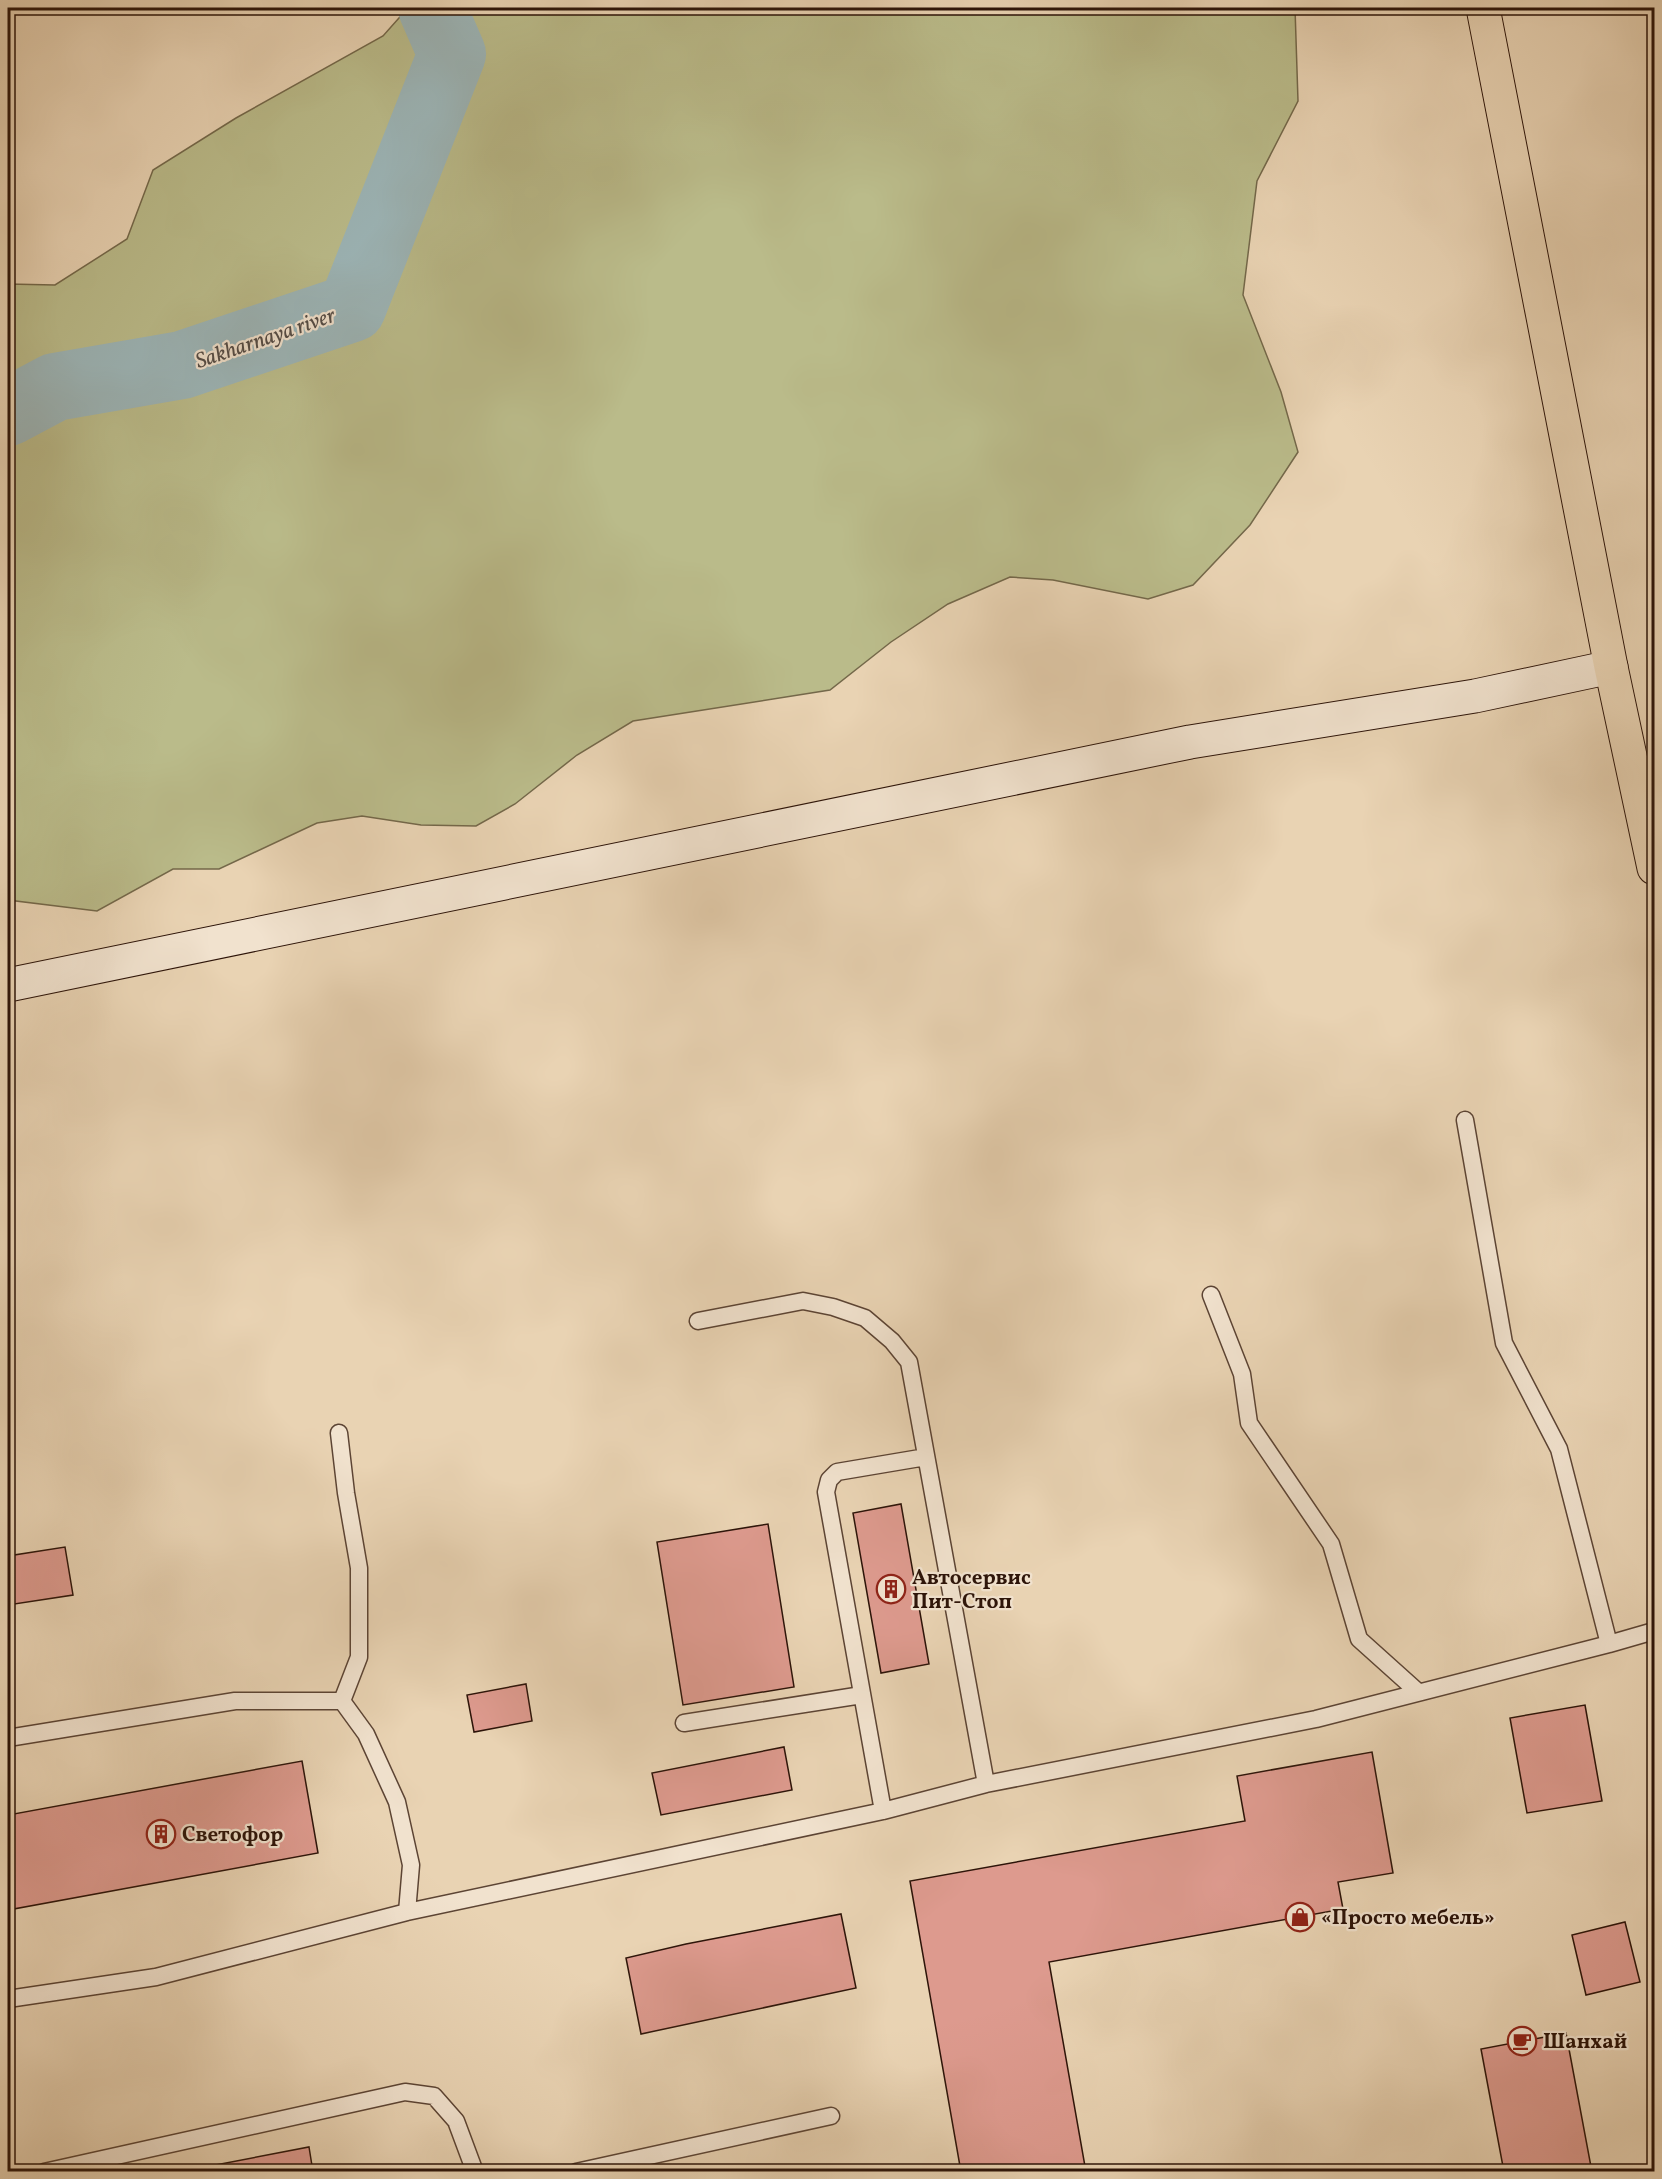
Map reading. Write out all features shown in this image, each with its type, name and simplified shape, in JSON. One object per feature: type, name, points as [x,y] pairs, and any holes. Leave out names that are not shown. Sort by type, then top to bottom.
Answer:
[{"type":"main road","points":[[1483,8],[1611,667],[1654,868]]},
{"type":"street","points":[[8,985],[1190,742],[1475,696],[1611,667]]},
{"type":"lane","points":[[1465,1120],[1504,1343],[1559,1449],[1609,1644]]},
{"type":"lane","points":[[1211,1295],[1242,1374],[1249,1423],[1331,1544],[1359,1640],[1418,1692]]},
{"type":"lane","points":[[698,1320],[803,1301],[833,1307],[865,1318],[892,1341],[909,1362],[986,1784]]},
{"type":"lane","points":[[339,1433],[346,1493],[359,1568],[359,1657],[342,1701]]},
{"type":"lane","points":[[883,1811],[826,1492],[829,1480],[837,1472],[926,1456]]},
{"type":"lane","points":[[8,1999],[156,1977],[407,1912],[883,1811],[986,1784],[1316,1719],[1654,1631]]},
{"type":"lane","points":[[684,1723],[862,1695]]},
{"type":"lane","points":[[8,1738],[235,1701],[342,1701]]},
{"type":"lane","points":[[342,1701],[366,1734],[397,1802],[411,1865],[407,1912]]},
{"type":"lane","points":[[44,2172],[405,2092],[435,2096],[456,2121],[475,2172]]},
{"type":"lane","points":[[576,2172],[831,2116]]},
{"type":"green space","points":[[1295,8],[1298,101],[1257,181],[1243,295],[1281,392],[1298,452],[1250,525],[1193,585],[1148,599],[1053,580],[1010,577],[948,604],[891,642],[830,690],[633,721],[577,755],[515,804],[476,826],[421,825],[362,816],[317,823],[219,869],[173,869],[97,911],[8,900],[8,284],[55,285],[127,239],[153,170],[236,118],[383,36],[407,9]]},
{"type":"building","name":"Автосервис Пит-Стоп","points":[[901,1504],[929,1664],[881,1673],[853,1513]]},
{"type":"building","points":[[768,1524],[794,1687],[683,1705],[657,1542]]},
{"type":"building","points":[[65,1547],[73,1595],[8,1605],[8,1556]]},
{"type":"building","points":[[526,1684],[532,1721],[474,1732],[467,1695]]},
{"type":"building","points":[[1585,1705],[1602,1801],[1527,1813],[1510,1718]]},
{"type":"building","points":[[784,1747],[792,1790],[661,1815],[652,1773]]},
{"type":"building","points":[[1372,1752],[1393,1873],[1338,1882],[1343,1909],[1049,1962],[1086,2172],[961,2172],[910,1881],[1245,1821],[1237,1776]]},
{"type":"building","name":"Светофор","points":[[302,1761],[318,1853],[8,1910],[8,1815]]},
{"type":"building","points":[[841,1914],[856,1988],[641,2034],[626,1958]]},
{"type":"building","points":[[1625,1922],[1640,1982],[1586,1995],[1572,1935]]},
{"type":"building","points":[[1566,2033],[1592,2172],[1504,2172],[1481,2049]]},
{"type":"building","points":[[309,2147],[313,2172],[179,2172]]},
{"type":"waterway","name":"Sakharnaya river","points":[[8,412],[55,387],[182,365],[352,308],[452,54],[432,8]]},
{"type":"place","name":"Автосервис Пит-Стоп","points":[[891,1589]]},
{"type":"place","name":"Светофор","points":[[161,1834]]},
{"type":"place","name":"«Просто мебель»","points":[[1300,1917]]},
{"type":"place","name":"Шанхай","points":[[1522,2041]]}]
